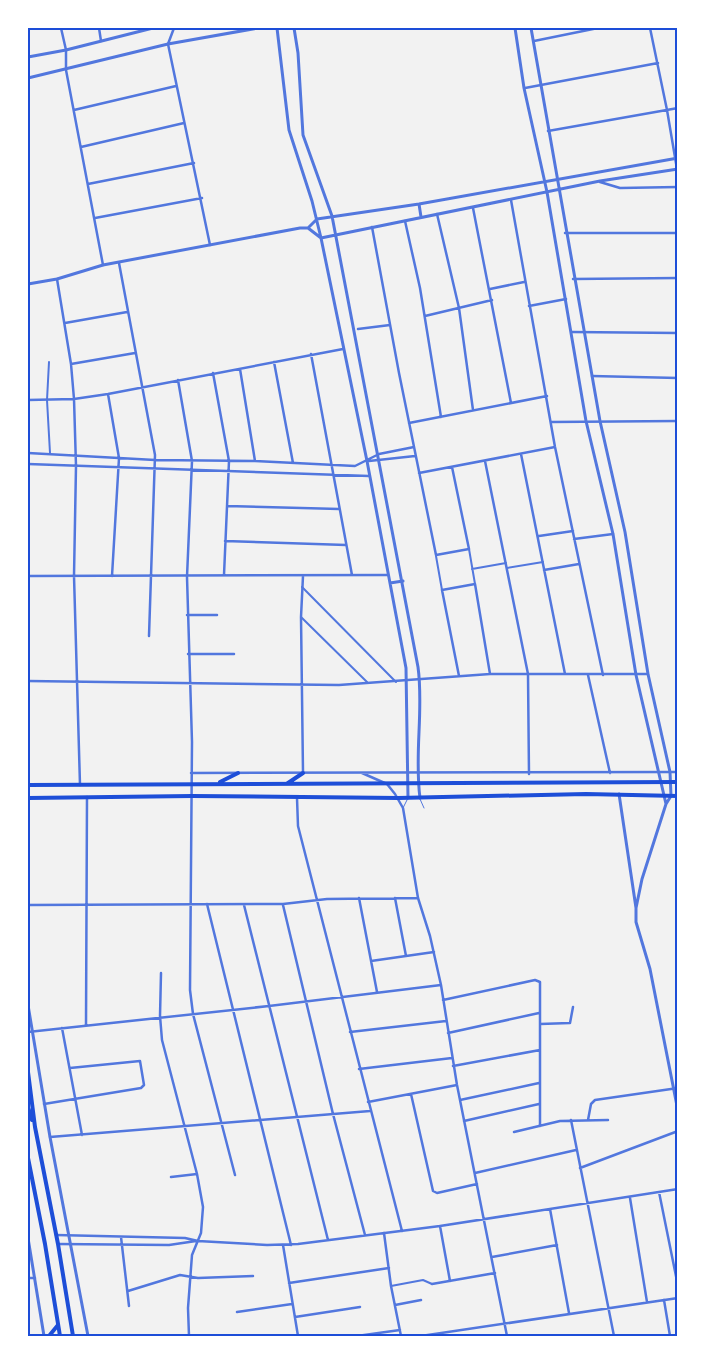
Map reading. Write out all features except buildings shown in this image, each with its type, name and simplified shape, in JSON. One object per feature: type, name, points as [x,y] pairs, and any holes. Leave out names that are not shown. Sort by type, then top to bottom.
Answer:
[{"type":"main road","points":[[219,783],[238,773]]},
{"type":"main road","points":[[287,784],[303,773]]},
{"type":"main road","points":[[28,785],[678,782]]},
{"type":"main road","points":[[28,798],[192,796],[420,798],[619,794],[678,796]]},
{"type":"main road","points":[[28,1072],[35,1127],[58,1244],[73,1336]]},
{"type":"main road","points":[[28,1108],[35,1127]]},
{"type":"main road","points":[[28,1158],[60,1336]]},
{"type":"main road","points":[[49,1336],[58,1325]]},
{"type":"street","points":[[62,28],[66,50],[66,70],[103,265]]},
{"type":"street","points":[[98,28],[101,41]]},
{"type":"street","points":[[28,56],[66,50],[153,28]]},
{"type":"street","points":[[174,28],[168,44],[202,198],[210,245]]},
{"type":"street","points":[[28,78],[168,44],[258,28]]},
{"type":"street","points":[[277,28],[289,130],[321,238],[367,461],[408,681],[408,798]]},
{"type":"street","points":[[288,28],[301,28]]},
{"type":"street","points":[[294,28],[298,53],[303,135],[332,216],[334,236],[379,454],[420,679],[417,773],[420,798]]},
{"type":"street","points":[[515,28],[524,88],[547,192],[586,421],[613,534],[636,674],[659,772],[662,795],[666,804]]},
{"type":"street","points":[[531,28],[573,280],[600,421],[625,532],[648,674],[672,782],[672,796],[666,804],[642,879],[636,908]]},
{"type":"street","points":[[534,41],[598,28]]},
{"type":"street","points":[[650,28],[668,110],[678,175]]},
{"type":"street","points":[[524,88],[658,63]]},
{"type":"street","points":[[74,110],[176,86]]},
{"type":"street","points":[[548,131],[678,108]]},
{"type":"street","points":[[80,147],[184,123]]},
{"type":"street","points":[[28,284],[103,265],[308,228],[316,219],[419,204],[676,158]]},
{"type":"street","points":[[88,184],[194,163]]},
{"type":"street","points":[[308,228],[321,238],[334,236],[600,181],[677,169]]},
{"type":"street","points":[[600,181],[620,188],[678,187]]},
{"type":"street","points":[[95,218],[202,198]]},
{"type":"street","points":[[511,200],[524,282],[547,396],[555,447],[603,675]]},
{"type":"street","points":[[419,204],[421,217]]},
{"type":"street","points":[[473,208],[511,403]]},
{"type":"street","points":[[437,214],[459,308],[473,410]]},
{"type":"street","points":[[405,221],[425,316],[441,417]]},
{"type":"street","points":[[372,227],[459,676]]},
{"type":"street","points":[[566,234],[678,233]]},
{"type":"street","points":[[119,263],[155,460],[149,636]]},
{"type":"street","points":[[57,278],[71,364],[74,398],[76,466],[74,576],[80,785]]},
{"type":"street","points":[[573,280],[678,278]]},
{"type":"street","points":[[490,288],[524,282]]},
{"type":"street","points":[[425,316],[492,300]]},
{"type":"street","points":[[529,306],[566,300]]},
{"type":"street","points":[[65,323],[127,312]]},
{"type":"street","points":[[358,329],[390,325]]},
{"type":"street","points":[[572,332],[678,333]]},
{"type":"street","points":[[28,400],[108,394],[344,349]]},
{"type":"street","points":[[71,364],[135,353]]},
{"type":"street","points":[[312,354],[352,576]]},
{"type":"street","points":[[48,362],[50,453]]},
{"type":"street","points":[[274,362],[293,463]]},
{"type":"street","points":[[28,364],[28,453],[155,460],[255,461],[355,466],[379,454],[414,447]]},
{"type":"street","points":[[240,369],[255,461]]},
{"type":"street","points":[[214,374],[229,461],[224,576]]},
{"type":"street","points":[[592,376],[678,378]]},
{"type":"street","points":[[178,380],[192,461],[187,577],[192,784],[189,976],[193,1014],[236,1176]]},
{"type":"street","points":[[108,394],[119,458],[112,576]]},
{"type":"street","points":[[409,423],[547,396]]},
{"type":"street","points":[[551,422],[678,421]]},
{"type":"street","points":[[420,474],[555,447]]},
{"type":"street","points":[[521,454],[565,674]]},
{"type":"street","points":[[367,461],[416,456]]},
{"type":"street","points":[[485,461],[528,674],[529,774]]},
{"type":"street","points":[[28,464],[369,476]]},
{"type":"street","points":[[452,467],[469,549],[490,674]]},
{"type":"street","points":[[227,506],[339,509]]},
{"type":"street","points":[[538,536],[573,531]]},
{"type":"street","points":[[574,540],[613,534]]},
{"type":"street","points":[[225,541],[346,545]]},
{"type":"street","points":[[436,555],[469,549]]},
{"type":"street","points":[[506,568],[543,562]]},
{"type":"street","points":[[472,569],[506,563]]},
{"type":"street","points":[[544,570],[579,564]]},
{"type":"street","points":[[28,576],[388,575]]},
{"type":"street","points":[[303,576],[301,617],[303,773]]},
{"type":"street","points":[[390,583],[403,581]]},
{"type":"street","points":[[442,590],[475,584]]},
{"type":"street","points":[[302,587],[396,682]]},
{"type":"street","points":[[187,615],[217,615]]},
{"type":"street","points":[[301,617],[368,684]]},
{"type":"street","points":[[188,654],[234,654]]},
{"type":"street","points":[[28,681],[302,685],[368,684],[490,674],[648,674]]},
{"type":"street","points":[[588,675],[610,773]]},
{"type":"street","points":[[191,773],[529,774],[678,772]]},
{"type":"street","points":[[362,773],[387,784],[403,808],[418,898],[434,952],[441,985],[453,1066],[507,1336]]},
{"type":"street","points":[[619,794],[636,908],[636,922],[650,969],[675,1088],[678,1111]]},
{"type":"street","points":[[86,1025],[85,905],[87,797]]},
{"type":"street","points":[[297,798],[298,826],[402,1231]]},
{"type":"street","points":[[28,906],[191,903],[283,904],[359,898],[418,898]]},
{"type":"street","points":[[359,898],[377,992]]},
{"type":"street","points":[[395,898],[406,956]]},
{"type":"street","points":[[207,904],[291,1245]]},
{"type":"street","points":[[244,904],[328,1240]]},
{"type":"street","points":[[283,904],[305,1001],[365,1236]]},
{"type":"street","points":[[371,961],[434,952]]},
{"type":"street","points":[[161,974],[160,1016],[165,1051],[198,1174],[202,1207],[202,1228],[192,1255],[189,1336]]},
{"type":"street","points":[[443,1000],[538,981],[540,988],[540,1126]]},
{"type":"street","points":[[28,1032],[441,985]]},
{"type":"street","points":[[28,1005],[44,1104],[88,1336]]},
{"type":"street","points":[[540,1024],[570,1023],[573,1007]]},
{"type":"street","points":[[448,1033],[539,1013]]},
{"type":"street","points":[[350,1032],[446,1021]]},
{"type":"street","points":[[62,1028],[82,1135]]},
{"type":"street","points":[[453,1066],[540,1050]]},
{"type":"street","points":[[359,1069],[452,1058]]},
{"type":"street","points":[[44,1104],[142,1088],[144,1085],[143,1064],[138,1060],[70,1068]]},
{"type":"street","points":[[460,1100],[539,1083]]},
{"type":"street","points":[[368,1102],[457,1085]]},
{"type":"street","points":[[588,1120],[591,1104],[595,1100],[675,1088]]},
{"type":"street","points":[[411,1094],[433,1191],[437,1192],[476,1184]]},
{"type":"street","points":[[464,1121],[539,1104]]},
{"type":"street","points":[[50,1137],[370,1111]]},
{"type":"street","points":[[571,1120],[614,1336]]},
{"type":"street","points":[[514,1132],[552,1122],[608,1120]]},
{"type":"street","points":[[580,1168],[678,1131]]},
{"type":"street","points":[[474,1173],[576,1150]]},
{"type":"street","points":[[171,1177],[198,1174]]},
{"type":"street","points":[[56,1235],[185,1238],[198,1241],[291,1245],[440,1226],[678,1190]]},
{"type":"street","points":[[659,1192],[678,1286]]},
{"type":"street","points":[[630,1198],[647,1302]]},
{"type":"street","points":[[550,1209],[569,1314]]},
{"type":"street","points":[[440,1226],[450,1281]]},
{"type":"street","points":[[384,1233],[391,1286],[401,1336]]},
{"type":"street","points":[[121,1237],[130,1306]]},
{"type":"street","points":[[28,1238],[44,1336]]},
{"type":"street","points":[[58,1244],[169,1245],[198,1241]]},
{"type":"street","points":[[283,1245],[298,1336]]},
{"type":"street","points":[[492,1257],[557,1245]]},
{"type":"street","points":[[289,1283],[389,1268]]},
{"type":"street","points":[[391,1286],[422,1280],[432,1284],[495,1274]]},
{"type":"street","points":[[128,1291],[180,1275],[253,1276]]},
{"type":"street","points":[[28,1278],[35,1278]]},
{"type":"street","points":[[421,1336],[678,1298]]},
{"type":"street","points":[[395,1305],[421,1300]]},
{"type":"street","points":[[664,1300],[670,1336]]},
{"type":"street","points":[[237,1312],[292,1304]]},
{"type":"street","points":[[294,1318],[360,1306]]},
{"type":"street","points":[[357,1336],[400,1330]]},
{"type":"lane","points":[[403,808],[408,798]]},
{"type":"lane","points":[[420,798],[424,808]]}]
